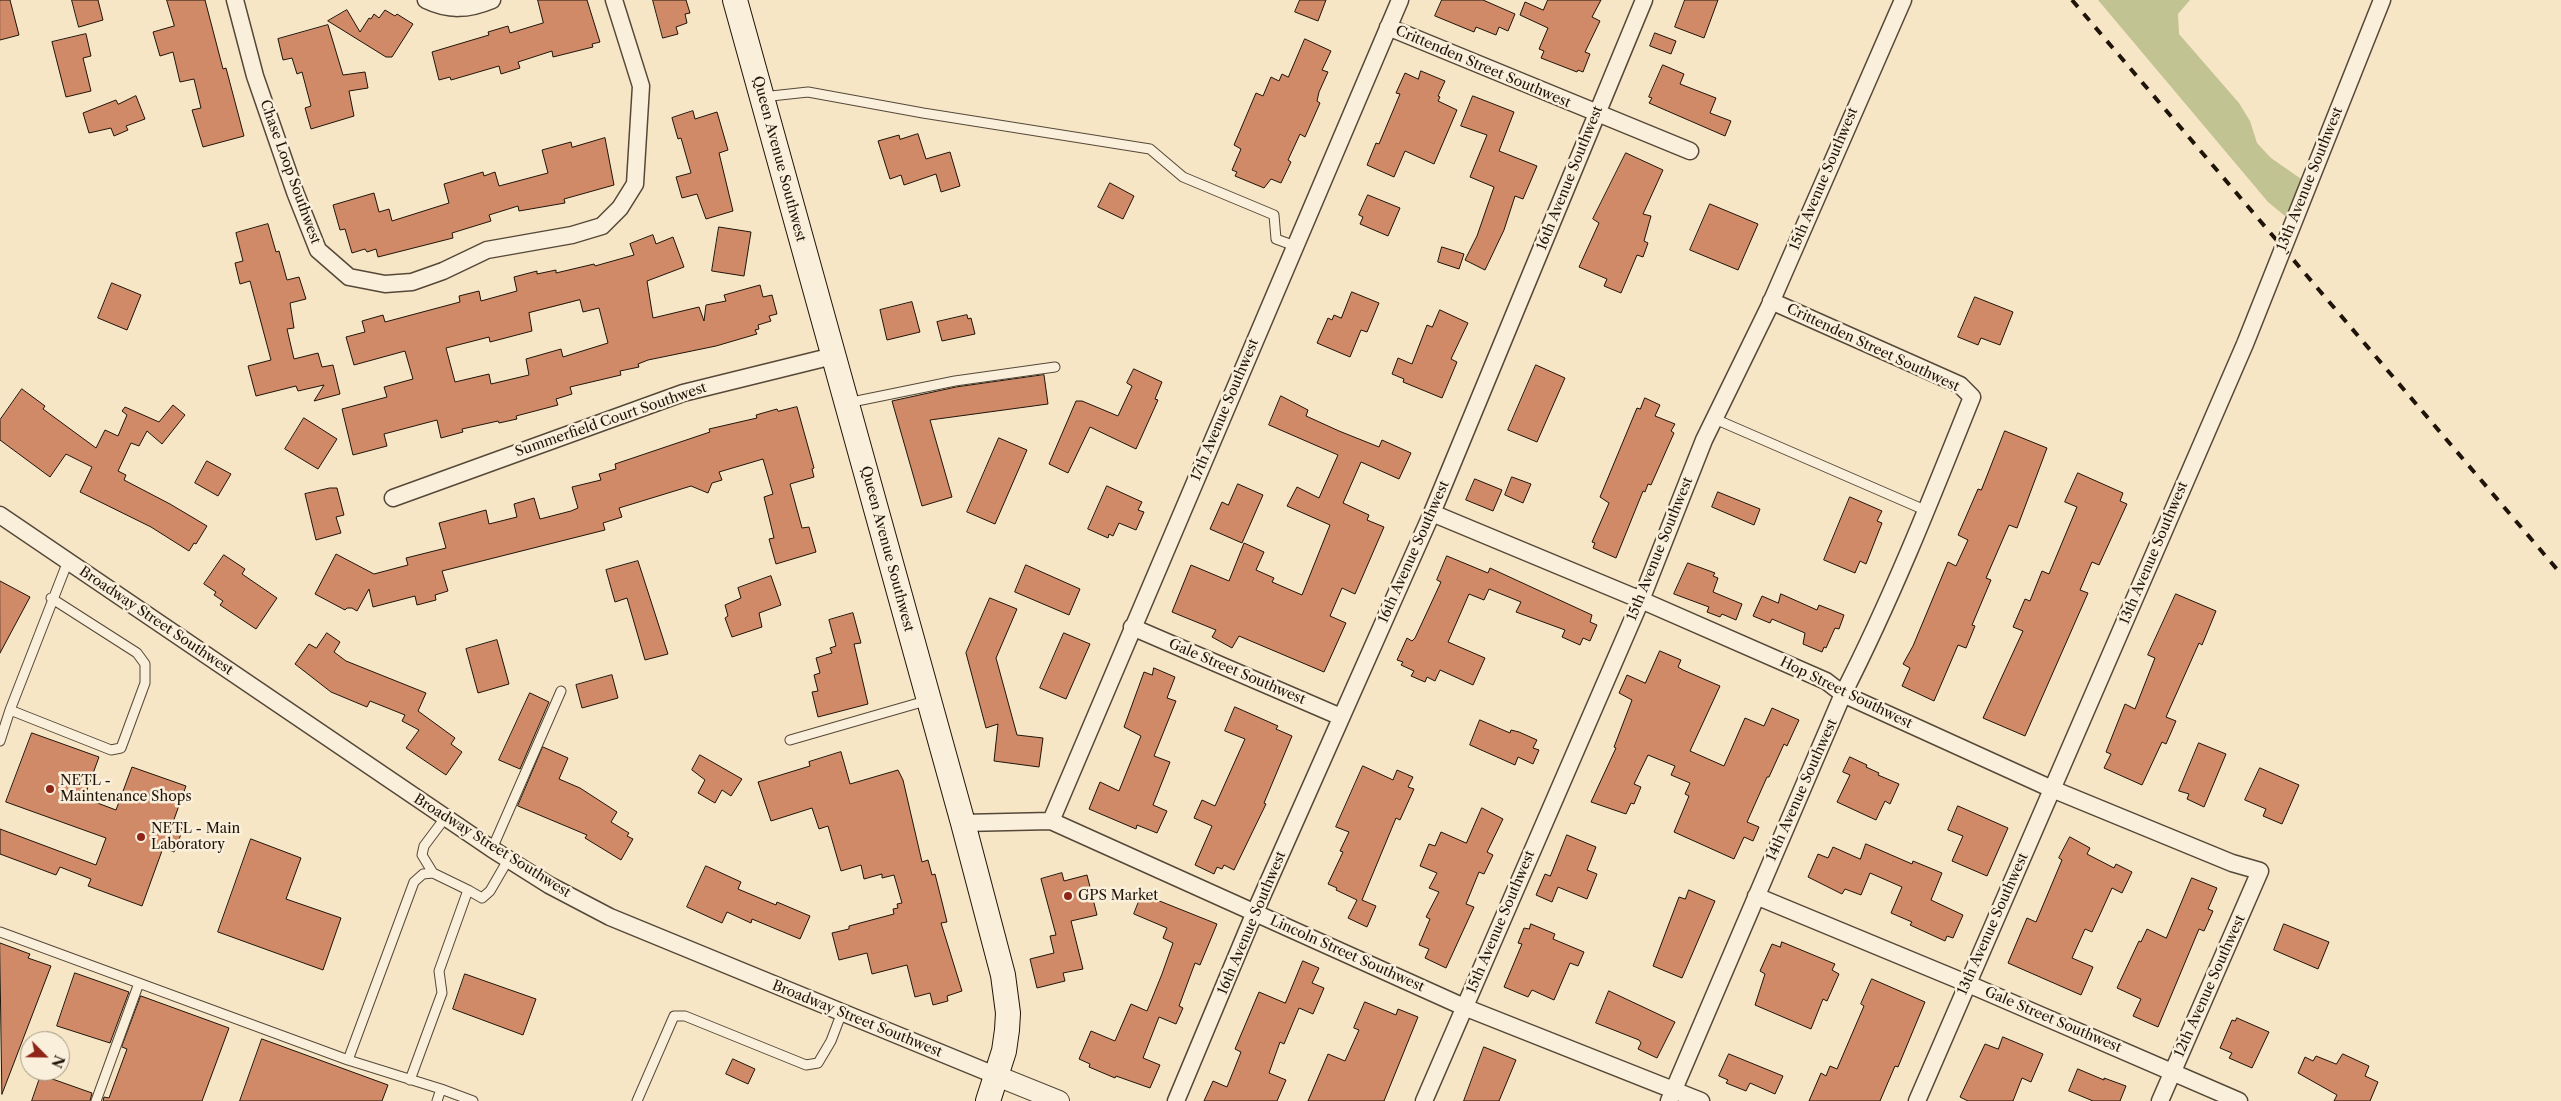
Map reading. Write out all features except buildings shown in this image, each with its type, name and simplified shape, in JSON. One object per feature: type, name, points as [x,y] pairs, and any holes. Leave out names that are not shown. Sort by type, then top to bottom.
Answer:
[{"type":"main road","name":"Queen Avenue Southwest","points":[[735,0],[963,822],[1006,993],[1008,1030],[997,1076],[988,1101]]},
{"type":"street","name":"Chase Loop Southwest","points":[[235,0],[255,76],[295,192],[318,250],[349,277],[385,284],[412,282],[443,271],[487,250],[572,235],[602,226],[620,208],[635,184],[641,86],[614,0]]},
{"type":"street","points":[[426,0],[452,9],[476,6],[492,0]]},
{"type":"street","name":"17th Avenue Southwest","points":[[1051,821],[1400,0]]},
{"type":"street","name":"16th Avenue Southwest","points":[[1176,1101],[1255,912],[1432,513],[1644,0]]},
{"type":"street","name":"15th Avenue Southwest","points":[[1424,1101],[1640,600],[1715,419],[1771,301],[1902,0]]},
{"type":"street","name":"13th Avenue Southwest","points":[[1916,1101],[2245,344],[2382,0]]},
{"type":"street","name":"Crittenden Street Southwest","points":[[1388,27],[1596,115],[1690,151]]},
{"type":"street","name":"Crittenden Street Southwest","points":[[1771,301],[1960,384],[1972,397]]},
{"type":"street","name":"Summerfield Court Southwest","points":[[393,498],[683,393],[834,356]]},
{"type":"street","name":"14th Avenue Southwest","points":[[1672,1095],[1843,694],[1866,650],[1927,511],[1972,397]]},
{"type":"street","name":"Hop Street Southwest","points":[[1432,513],[1640,600],[1826,681],[1843,694],[2052,789],[2232,863],[2260,871]]},
{"type":"street","name":"Broadway Street Southwest","points":[[0,516],[508,860],[610,917],[1059,1101]]},
{"type":"street","name":"Gale Street Southwest","points":[[1132,628],[1341,717]]},
{"type":"street","name":"Lincoln Street Southwest","points":[[963,822],[1051,821],[1464,1007],[1672,1095],[1701,1101]]},
{"type":"street","name":"12th Avenue Southwest","points":[[2160,1101],[2260,871]]},
{"type":"street","name":"Gale Street Southwest","points":[[1756,896],[1966,983],[2239,1101]]},
{"type":"lane","points":[[762,97],[808,92],[923,113],[1150,149],[1183,177],[1274,215],[1276,239],[1295,246]]},
{"type":"lane","points":[[847,403],[955,381],[1055,367]]},
{"type":"lane","points":[[1715,419],[1927,511]]},
{"type":"lane","points":[[0,741],[52,598],[68,561]]},
{"type":"lane","points":[[10,710],[111,750],[121,748],[145,683],[145,664],[137,654],[52,598]]},
{"type":"lane","points":[[492,849],[561,691]]},
{"type":"lane","points":[[790,740],[929,700]]},
{"type":"lane","points":[[433,873],[422,855],[424,846],[445,818]]},
{"type":"lane","points":[[348,1060],[414,882],[423,874],[433,873],[482,898],[490,891],[508,860]]},
{"type":"lane","points":[[410,1080],[442,993],[438,971],[468,890]]},
{"type":"lane","points":[[0,932],[348,1060],[442,1089],[473,1101]]},
{"type":"lane","points":[[96,1101],[138,983]]},
{"type":"lane","points":[[637,1101],[674,1016],[685,1016],[806,1065],[818,1063],[831,1041],[842,1012]]},
{"type":"lane","points":[[437,1101],[442,1089]]},
{"type":"green space","points":[[2098,0],[2190,0],[2178,14],[2179,34],[2239,103],[2250,121],[2257,143],[2271,158],[2307,183],[2302,203],[2285,216],[2268,202]]},
{"type":"railway","points":[[2072,0],[2561,574]]},
{"type":"place","name":"NETL - Maintenance Shops","points":[[50,789]]},
{"type":"place","name":"NETL - Main Laboratory","points":[[141,837]]},
{"type":"place","name":"GPS Market","points":[[1068,896]]}]
